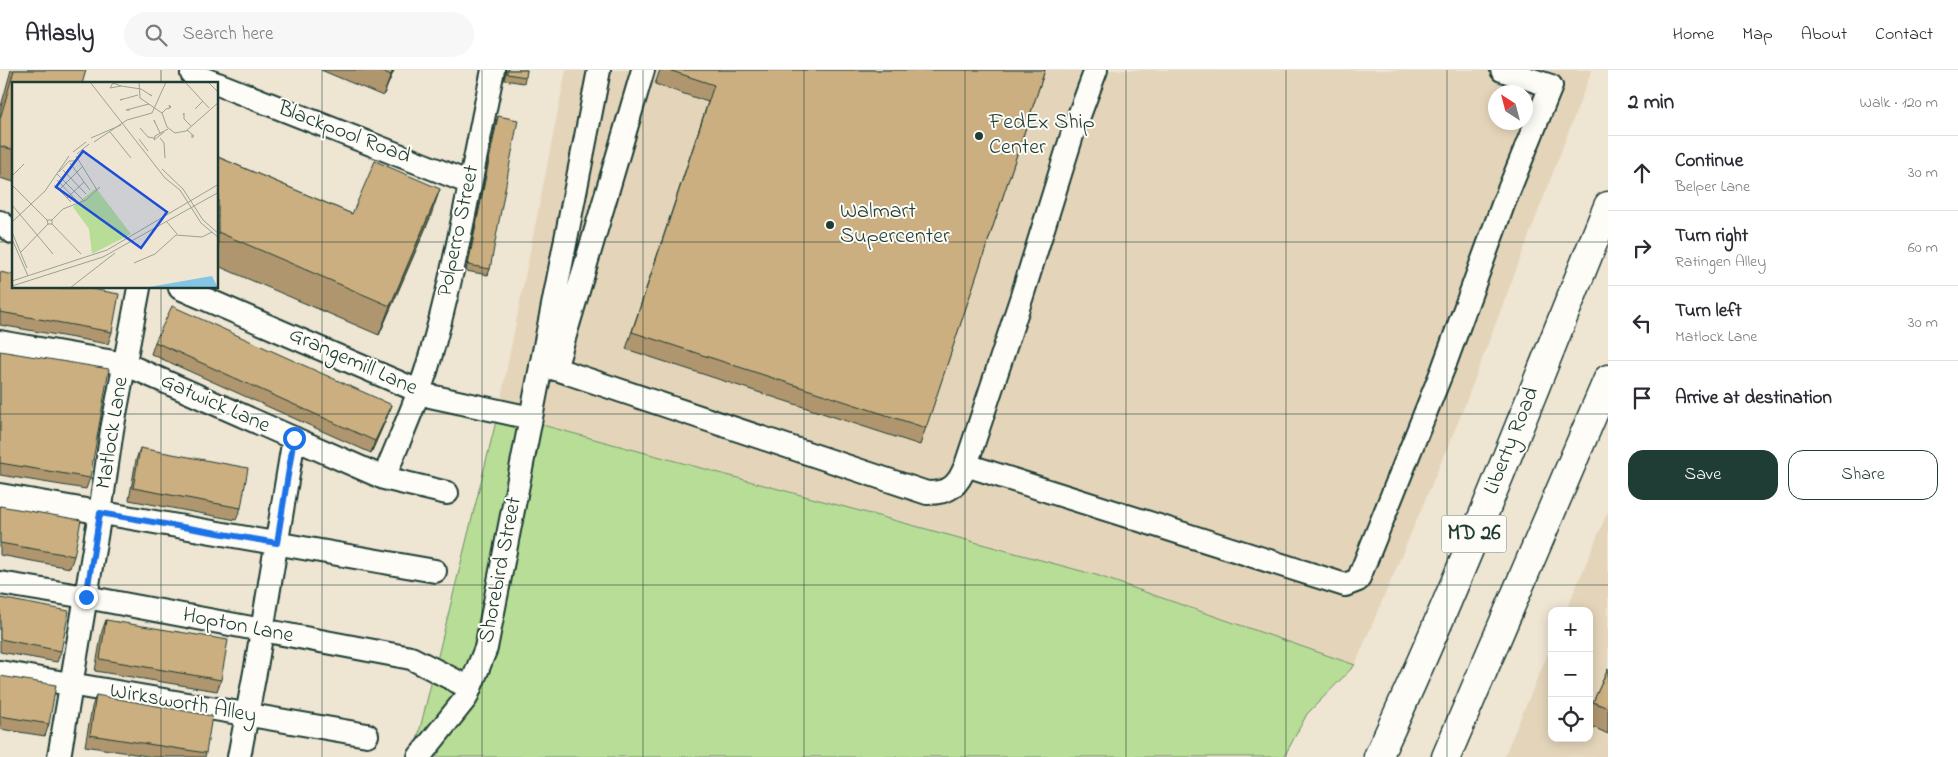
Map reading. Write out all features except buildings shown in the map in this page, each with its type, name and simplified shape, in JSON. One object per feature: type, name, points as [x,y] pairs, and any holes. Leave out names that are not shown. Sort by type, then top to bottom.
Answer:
[{"type":"main road","name":"Liberty Road","points":[[1378,757],[1407,696],[1450,595],[1608,206]]},
{"type":"main road","name":"MD 26","points":[[1446,757],[1608,379]]},
{"type":"street","name":"Polperro Street","points":[[384,478],[426,369],[451,274],[493,70]]},
{"type":"street","points":[[548,366],[599,70]]},
{"type":"street","points":[[548,366],[643,70]]},
{"type":"street","points":[[548,366],[927,492],[941,493],[961,479],[1022,296],[1074,128],[1096,70]]},
{"type":"street","points":[[966,465],[1345,585],[1358,580],[1443,369],[1504,202],[1553,78],[1502,70]]},
{"type":"street","name":"Blackpool Road","points":[[192,76],[211,82]]},
{"type":"street","name":"Blackpool Road","points":[[219,85],[470,183]]},
{"type":"street","points":[[0,222],[12,231]]},
{"type":"street","points":[[0,245],[12,241]]},
{"type":"street","name":"Matlock Lane","points":[[59,757],[112,430],[139,289]]},
{"type":"street","name":"Grangemill Lane","points":[[182,289],[430,396],[531,418]]},
{"type":"street","name":"Gatwick Lane","points":[[0,342],[125,364],[384,478],[447,494]]},
{"type":"street","name":"Shorebird Street","points":[[419,757],[466,698],[486,648],[531,418],[548,366]]},
{"type":"street","points":[[239,757],[294,438]]},
{"type":"street","points":[[0,495],[435,571]]},
{"type":"street","name":"Hopton Lane","points":[[0,583],[86,597],[411,658],[470,688]]},
{"type":"street","name":"Wirksworth Alley","points":[[0,672],[367,735]]},
{"type":"shaded area","points":[[566,70],[1592,70],[1459,420],[1355,665],[1096,575],[498,413]]},
{"type":"shaded area","points":[[1608,511],[1608,757],[1504,757],[1548,653],[1548,742],[1593,742],[1593,607],[1568,607]]},
{"type":"green space","points":[[498,413],[1096,575],[1355,665],[1307,714],[1284,757],[413,757]]},
{"type":"place","name":"FedEx Ship Center","points":[[979,136]]},
{"type":"place","name":"Walmart Supercenter","points":[[830,225]]},
{"type":"route","points":[[86,597],[100,513],[277,543],[294,438]]}]
